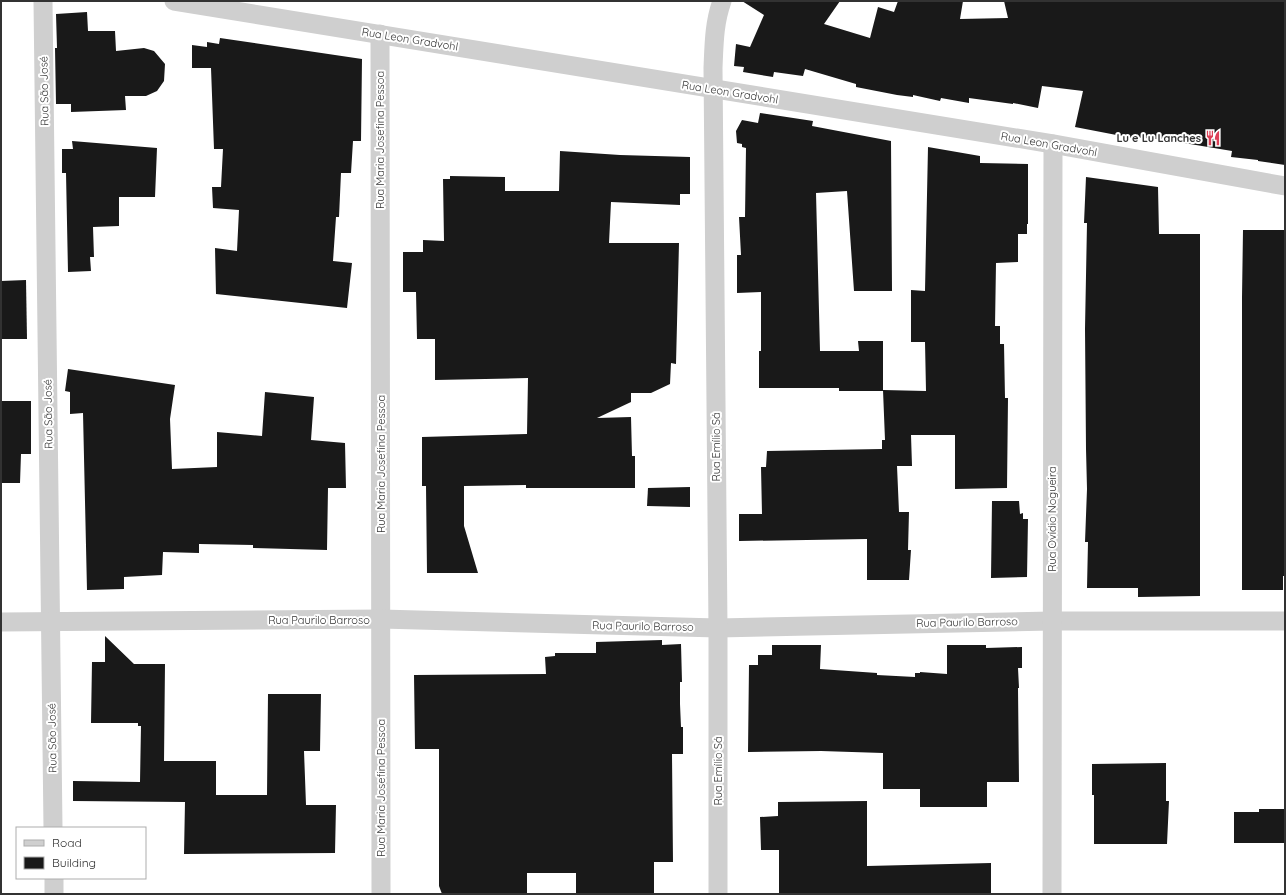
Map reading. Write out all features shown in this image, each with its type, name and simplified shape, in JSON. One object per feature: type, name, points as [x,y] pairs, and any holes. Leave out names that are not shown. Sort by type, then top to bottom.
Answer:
[{"type":"street","name":"Rua São José","points":[[43,1],[53,827]]},
{"type":"street","name":"Rua Leon Gradvohl","points":[[174,1],[225,5],[380,34],[1053,144],[1285,186]]},
{"type":"street","name":"Rua Emílio Sá","points":[[718,894],[718,628],[714,89],[715,29],[717,13],[722,1]]},
{"type":"street","name":"Rua Maria Josefina Pessoa","points":[[380,34],[381,894]]},
{"type":"street","name":"Rua Ovídio Nogueira","points":[[1052,894],[1053,144]]},
{"type":"street","name":"Rua Paurilo Barroso","points":[[1,622],[381,619],[718,628],[1052,621],[1285,622]]},
{"type":"street","points":[[54,879],[54,894]]},
{"type":"building","points":[[742,1],[840,1],[824,24],[870,38],[878,7],[894,12],[898,1],[963,1],[960,19],[1008,18],[1004,1],[1285,1],[1285,165],[1231,157],[1232,151],[1178,142],[1179,141],[1132,138],[1075,127],[1083,91],[1042,86],[1038,108],[1013,103],[969,98],[969,103],[941,98],[940,101],[913,95],[913,97],[897,95],[856,87],[856,84],[805,69],[803,76],[774,72],[773,77],[743,72],[744,67],[734,66],[736,44],[750,47],[764,15]]},
{"type":"building","points":[[87,12],[88,31],[115,31],[116,51],[144,48],[154,51],[165,64],[164,81],[157,91],[146,96],[125,96],[126,110],[71,112],[71,104],[56,104],[56,14]]},
{"type":"building","points":[[220,38],[362,59],[361,141],[353,141],[351,173],[341,173],[339,217],[336,217],[333,261],[352,263],[347,308],[216,294],[215,248],[237,251],[239,210],[213,208],[212,187],[221,187],[223,149],[214,149],[211,68],[192,68],[192,45],[207,47],[207,42],[219,44]]},
{"type":"building","points":[[760,113],[813,121],[812,126],[891,141],[892,291],[854,291],[847,191],[816,193],[820,351],[859,351],[858,341],[883,341],[883,391],[839,391],[839,388],[759,388],[759,351],[761,351],[761,292],[737,293],[737,255],[741,255],[739,217],[745,217],[746,148],[742,147],[742,144],[737,143],[736,131],[742,120],[758,123]]},
{"type":"building","points":[[72,141],[157,148],[155,197],[119,197],[119,226],[93,227],[94,257],[90,257],[91,271],[68,272],[66,173],[62,173],[62,149],[73,149]]},
{"type":"building","points":[[928,147],[980,156],[980,163],[1028,164],[1027,234],[1018,234],[1018,262],[996,263],[995,326],[1000,326],[1000,344],[1004,344],[1005,398],[1008,398],[1007,488],[955,489],[955,435],[911,435],[912,466],[897,466],[899,512],[909,512],[908,550],[911,550],[909,580],[867,580],[867,539],[739,541],[739,514],[762,514],[761,467],[766,467],[767,451],[882,449],[882,440],[885,440],[883,390],[926,391],[925,342],[911,342],[911,290],[925,291]]},
{"type":"building","points":[[560,151],[620,155],[690,157],[690,194],[680,194],[680,205],[611,202],[609,243],[679,243],[676,364],[671,363],[670,384],[651,393],[631,393],[631,402],[597,418],[631,417],[632,456],[635,456],[635,488],[526,488],[526,485],[464,486],[464,526],[478,573],[427,573],[426,486],[422,486],[422,437],[527,434],[528,378],[435,380],[435,339],[417,339],[416,292],[403,292],[403,252],[423,252],[423,240],[444,241],[443,179],[450,179],[450,176],[505,177],[505,191],[559,191]]},
{"type":"building","points":[[1086,177],[1158,187],[1159,234],[1200,234],[1200,596],[1138,597],[1138,588],[1087,588],[1088,542],[1085,542],[1087,489],[1085,329],[1087,223],[1084,223]]},
{"type":"building","points":[[1243,230],[1285,230],[1285,576],[1283,576],[1283,590],[1242,590]]},
{"type":"building","points":[[26,280],[27,339],[1,339],[1,281]]},
{"type":"building","points":[[68,369],[175,385],[170,419],[172,469],[217,467],[217,432],[262,436],[265,392],[314,397],[311,440],[345,443],[346,488],[328,488],[327,550],[253,548],[253,545],[199,544],[199,553],[163,552],[162,575],[124,577],[124,589],[87,590],[83,413],[70,414],[70,392],[65,391]]},
{"type":"building","points":[[1,401],[31,401],[31,454],[21,454],[20,483],[1,483]]},
{"type":"building","points":[[690,487],[690,507],[647,506],[648,488]]},
{"type":"building","points":[[992,501],[1019,501],[1020,514],[1023,513],[1023,519],[1028,519],[1027,577],[991,578]]},
{"type":"building","points":[[105,636],[134,664],[165,664],[164,761],[216,761],[216,795],[267,795],[268,694],[321,694],[320,751],[304,751],[306,805],[336,805],[335,853],[184,854],[185,802],[73,801],[73,781],[140,782],[141,726],[138,726],[138,723],[91,723],[92,662],[105,662]]},
{"type":"building","points":[[662,640],[662,645],[681,644],[682,682],[680,682],[680,704],[681,727],[683,727],[683,754],[672,754],[673,862],[654,862],[654,894],[576,894],[576,873],[527,873],[527,894],[442,894],[439,886],[439,749],[415,749],[414,675],[546,674],[545,657],[555,656],[555,653],[596,653],[596,642]]},
{"type":"building","points":[[772,645],[821,645],[820,669],[915,677],[915,673],[920,672],[947,674],[947,645],[986,645],[986,648],[1022,647],[1022,668],[1018,668],[1019,782],[987,782],[987,807],[920,807],[920,789],[883,789],[883,753],[821,751],[748,752],[749,665],[758,665],[758,655],[772,655]]},
{"type":"building","points":[[1166,763],[1166,801],[1169,801],[1167,844],[1094,844],[1094,795],[1092,795],[1092,764]]},
{"type":"building","points":[[867,801],[867,866],[991,863],[991,894],[779,894],[779,850],[761,850],[760,817],[778,816],[778,802]]},
{"type":"building","points":[[1259,809],[1285,809],[1285,843],[1234,843],[1234,812],[1259,812]]},
{"type":"place","name":"Lu e Lu Lanches","points":[[1213,138]]}]
